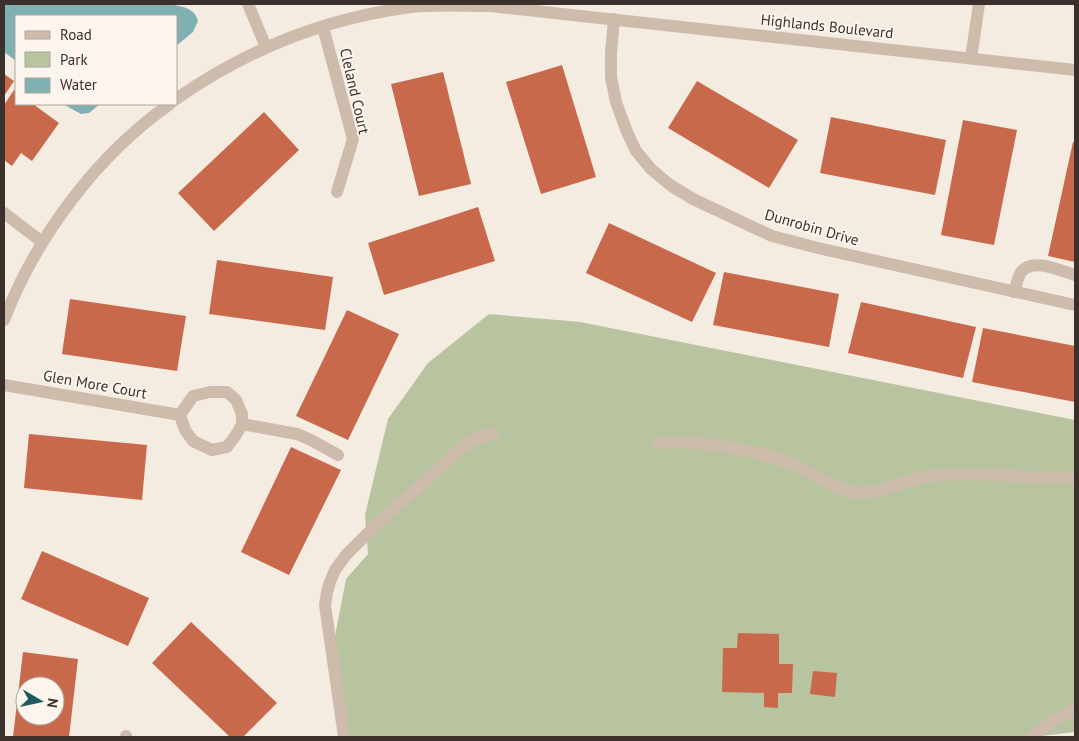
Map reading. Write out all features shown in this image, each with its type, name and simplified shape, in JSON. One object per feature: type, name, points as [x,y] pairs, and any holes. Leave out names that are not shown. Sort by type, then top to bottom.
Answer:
[{"type":"street","points":[[248,4],[266,47]]},
{"type":"street","points":[[971,58],[979,4]]},
{"type":"street","name":"Highlands Boulevard","points":[[178,98],[229,66],[266,47],[353,18],[411,7],[440,5],[490,6],[1075,70]]},
{"type":"street","name":"Dunrobin Drive","points":[[614,19],[611,77],[616,102],[636,151],[670,186],[693,199],[772,236],[1075,305]]},
{"type":"street","name":"Cleland Court","points":[[323,27],[353,139],[337,192]]},
{"type":"street","points":[[4,320],[42,242],[67,206],[93,174],[124,141],[154,114],[168,105]]},
{"type":"street","points":[[4,213],[42,242]]},
{"type":"street","points":[[1014,292],[1021,273],[1028,267],[1042,265],[1075,275]]},
{"type":"street","name":"Glen More Court","points":[[4,385],[180,415]]},
{"type":"street","points":[[210,392],[227,392],[236,400],[242,414],[242,424],[227,447],[212,450],[193,441],[185,430],[180,415],[193,396],[210,392]]},
{"type":"street","points":[[242,424],[297,434],[338,455]]},
{"type":"street","points":[[344,737],[326,605],[327,592],[335,570],[346,555],[376,525],[465,445],[476,438],[493,434]]},
{"type":"street","points":[[658,443],[672,441],[725,447],[760,454],[798,467],[839,488],[864,493],[874,493],[922,478],[941,476],[985,474],[1036,478],[1075,478]]},
{"type":"street","points":[[1031,737],[1075,709]]},
{"type":"green space","points":[[489,314],[580,322],[1075,420],[1075,732],[1032,737],[340,737],[331,657],[346,579],[368,554],[365,515],[388,419],[428,363]]},
{"type":"water","points":[[4,4],[174,5],[192,11],[198,21],[193,32],[178,44],[178,15],[15,15],[15,60],[4,52]]},
{"type":"water","points":[[65,105],[99,105],[89,113],[81,114]]},
{"type":"building","points":[[562,65],[596,177],[541,194],[506,82]]},
{"type":"building","points":[[443,72],[471,184],[419,196],[391,84]]},
{"type":"building","points":[[4,74],[14,81],[4,96]]},
{"type":"building","points":[[697,81],[798,140],[769,188],[668,128]]},
{"type":"building","points":[[14,90],[15,105],[34,105],[59,123],[32,161],[21,153],[12,166],[4,160],[4,105]]},
{"type":"building","points":[[264,112],[299,150],[214,231],[178,193]]},
{"type":"building","points":[[831,117],[946,140],[935,195],[820,173]]},
{"type":"building","points":[[963,120],[1017,130],[994,245],[941,235]]},
{"type":"building","points":[[1073,142],[1075,142],[1075,262],[1048,256]]},
{"type":"building","points":[[478,207],[495,261],[384,295],[368,243]]},
{"type":"building","points":[[609,223],[716,273],[692,322],[586,273]]},
{"type":"building","points":[[217,260],[333,277],[325,330],[209,314]]},
{"type":"building","points":[[724,272],[839,294],[829,347],[713,325]]},
{"type":"building","points":[[70,299],[186,316],[177,371],[62,354]]},
{"type":"building","points":[[861,302],[976,327],[963,378],[848,353]]},
{"type":"building","points":[[347,310],[399,334],[348,440],[296,416]]},
{"type":"building","points":[[983,328],[1075,346],[1075,402],[972,382]]},
{"type":"building","points":[[29,434],[147,445],[142,500],[24,488]]},
{"type":"building","points":[[291,447],[341,470],[289,575],[241,552]]},
{"type":"building","points":[[42,551],[149,598],[128,646],[21,599]]},
{"type":"building","points":[[191,622],[277,703],[243,737],[230,737],[152,663]]},
{"type":"building","points":[[738,633],[779,634],[779,664],[793,664],[792,693],[778,693],[778,708],[764,707],[764,693],[722,692],[723,648],[737,648]]},
{"type":"building","points":[[23,652],[78,659],[69,737],[13,737],[15,720],[15,726],[65,726],[65,676],[20,676]]},
{"type":"building","points":[[813,671],[837,673],[835,697],[810,694]]}]
